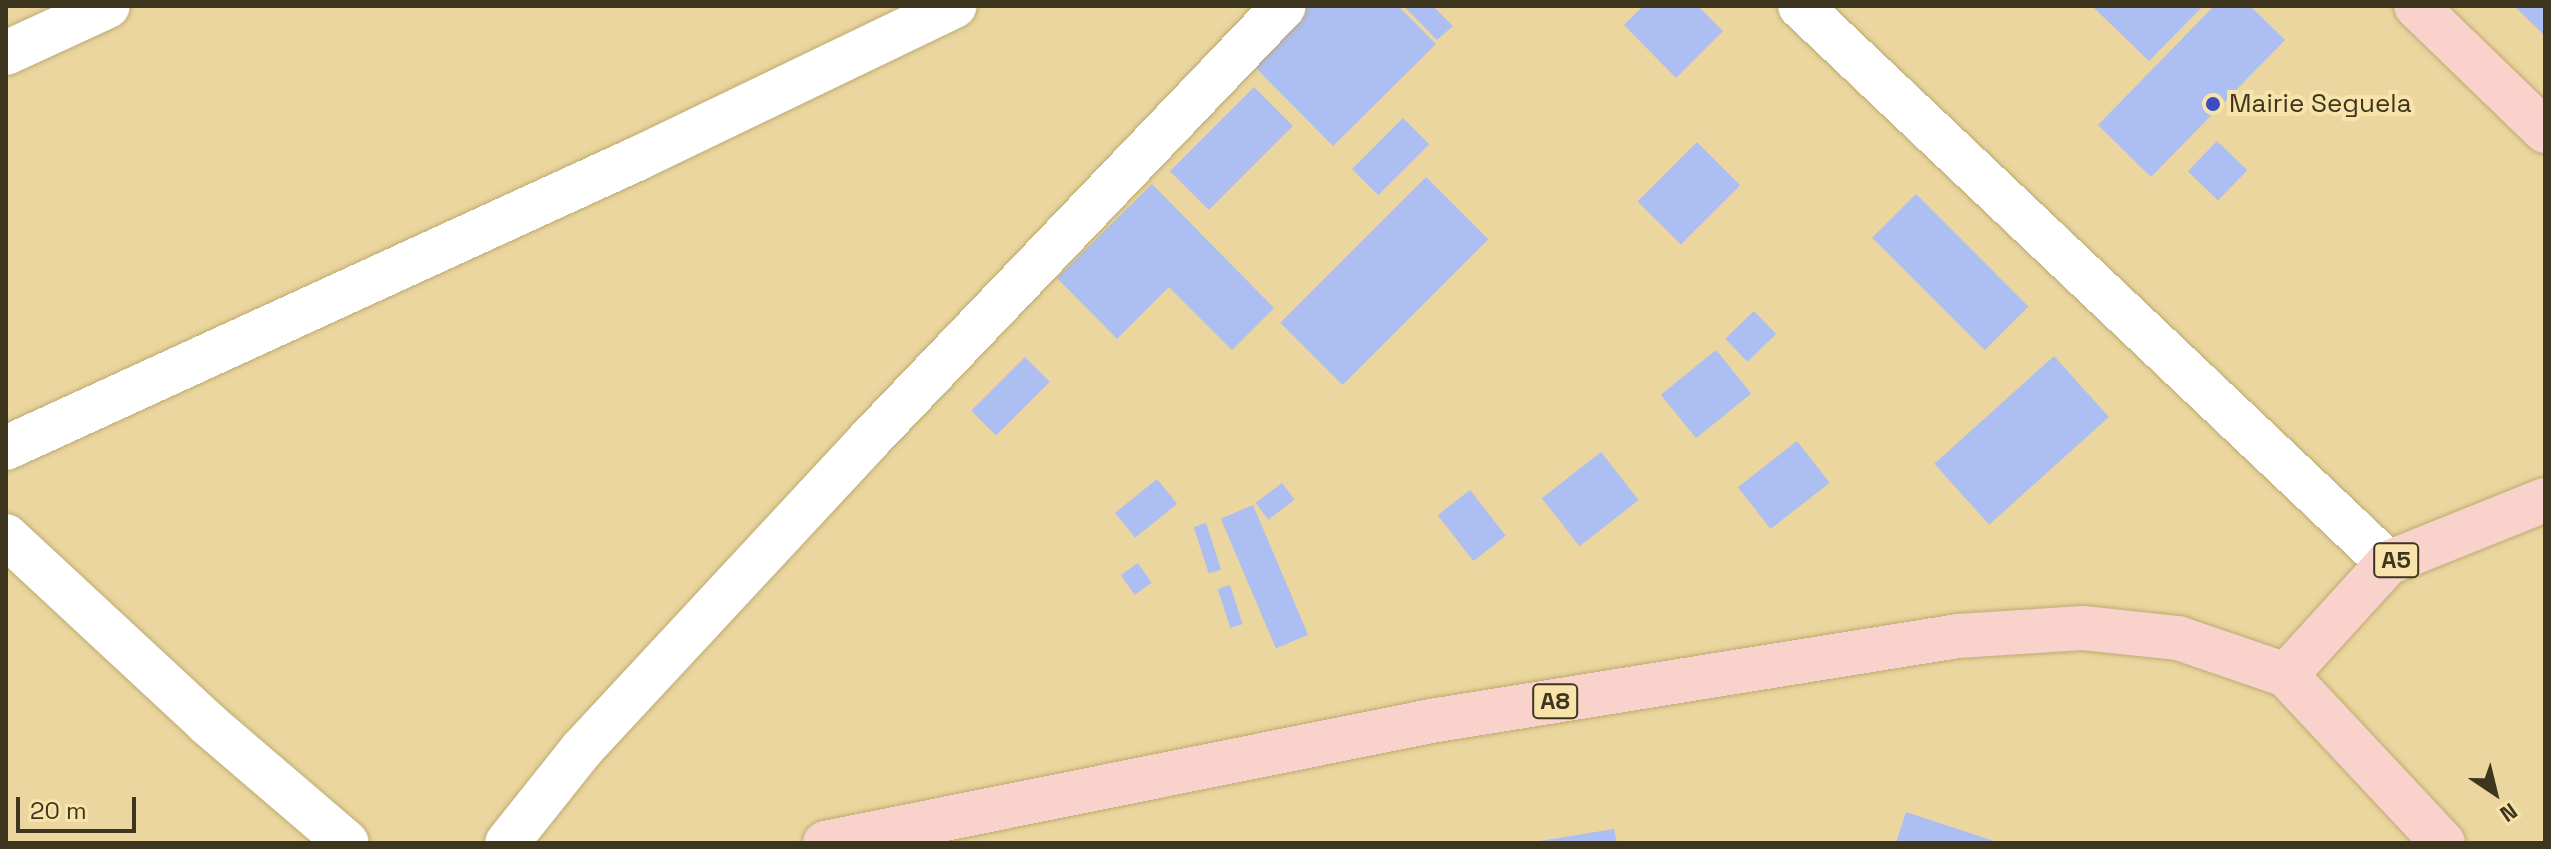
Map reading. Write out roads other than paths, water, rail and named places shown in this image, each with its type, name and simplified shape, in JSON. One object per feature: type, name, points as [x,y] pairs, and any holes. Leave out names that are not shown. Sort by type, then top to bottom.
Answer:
[{"type":"main road","points":[[2416,6],[2545,131]]},
{"type":"main road","name":"A5","points":[[2286,675],[2388,563],[2545,500]]},
{"type":"main road","name":"A8","points":[[825,843],[1431,721],[1958,636],[2083,628],[2178,638],[2286,675]]},
{"type":"main road","points":[[2286,675],[2443,843]]},
{"type":"street","points":[[6,53],[108,6]]},
{"type":"street","points":[[6,448],[626,164],[955,6]]},
{"type":"street","points":[[507,843],[582,749],[805,508],[1284,6]]},
{"type":"street","points":[[1800,6],[2388,563]]},
{"type":"street","points":[[6,536],[207,723],[347,843]]},
{"type":"place","name":"Mairie Seguela","points":[[2213,104]]}]
